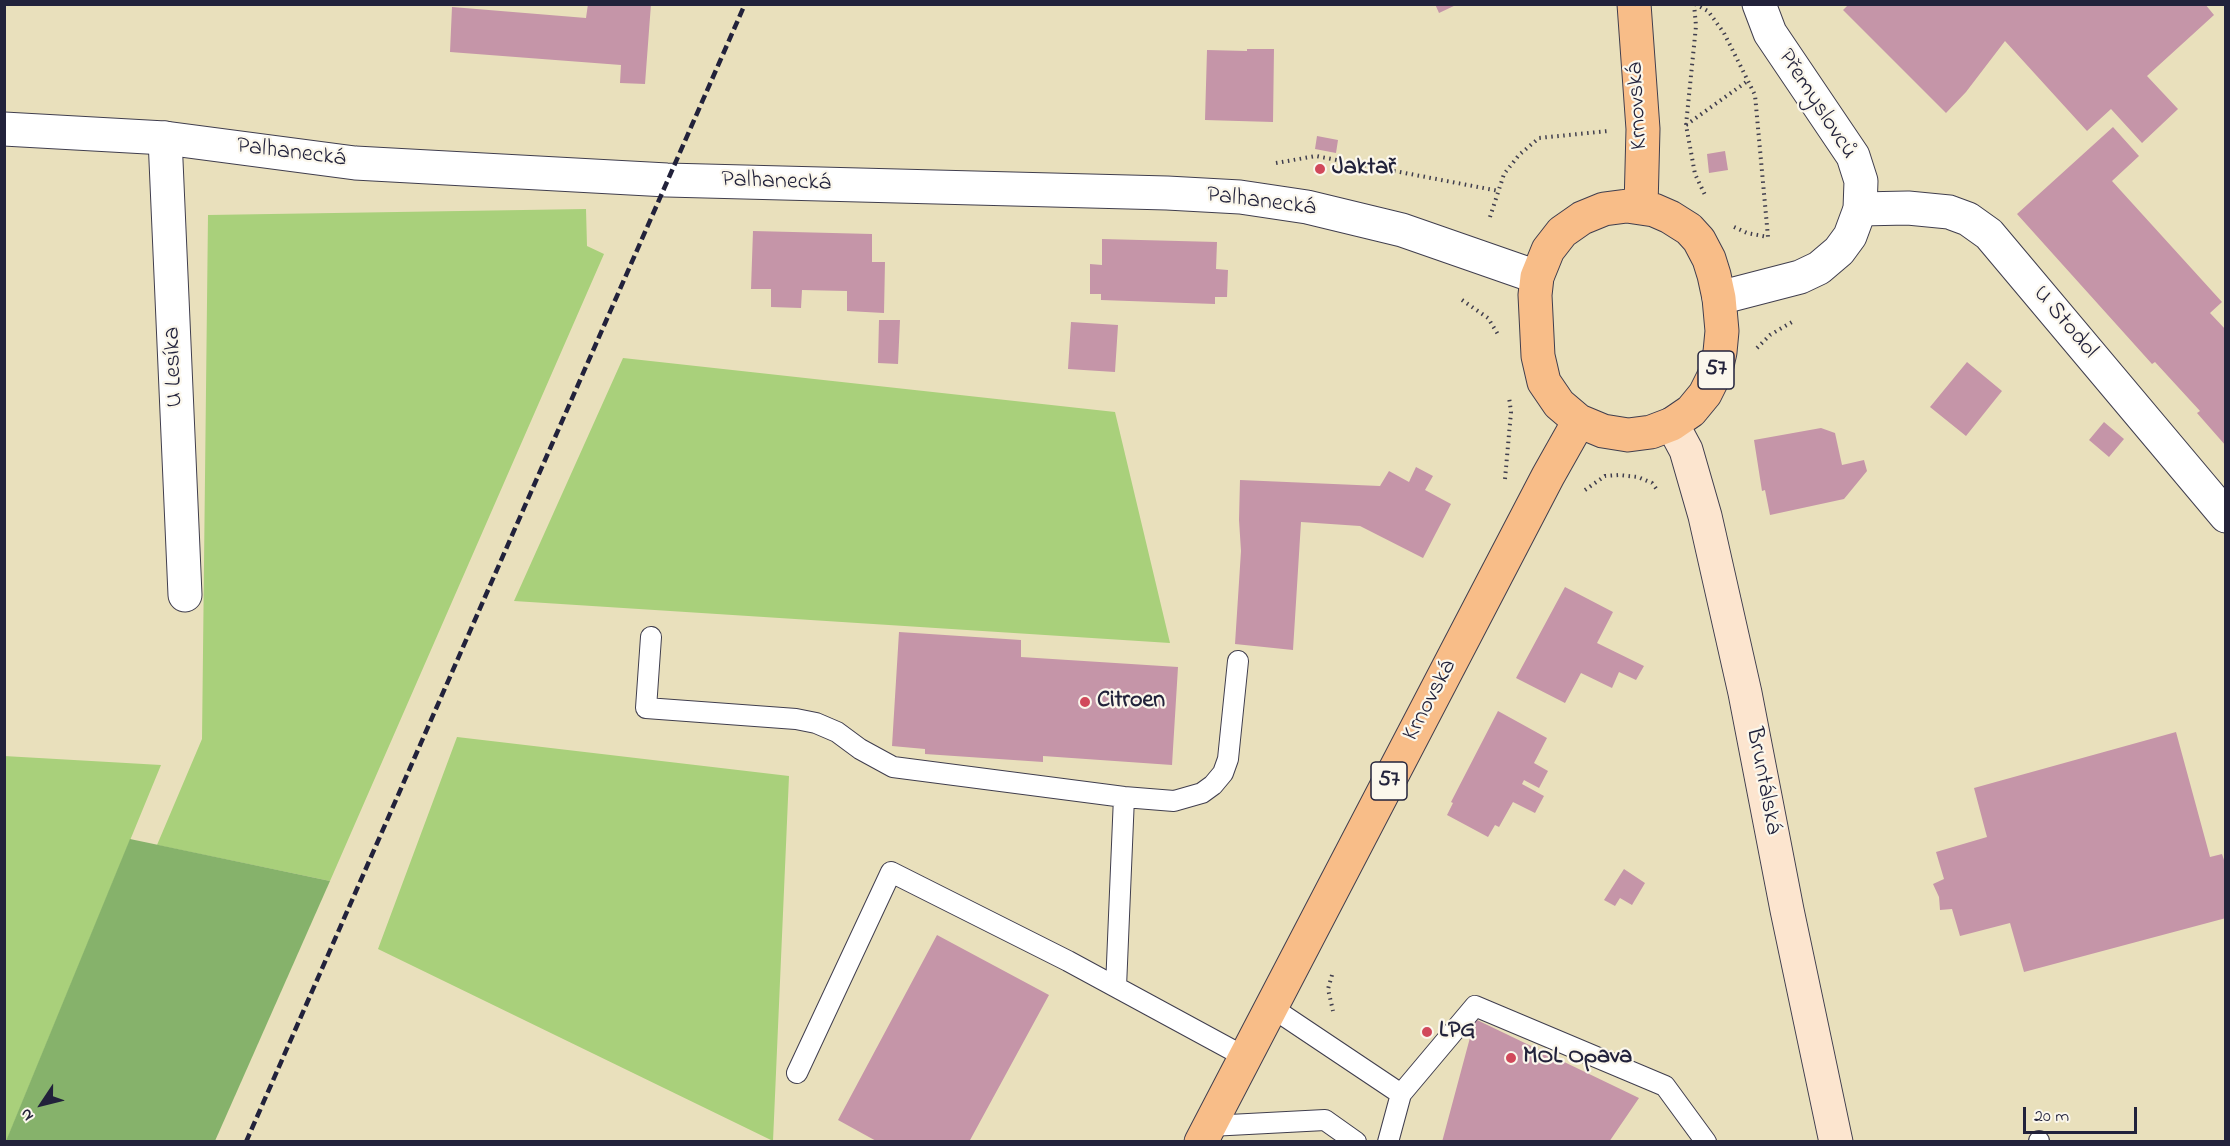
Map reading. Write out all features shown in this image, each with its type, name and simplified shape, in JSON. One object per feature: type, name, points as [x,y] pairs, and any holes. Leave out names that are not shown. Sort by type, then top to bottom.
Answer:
[{"type":"main road","name":"Krnovská","points":[[1634,4],[1643,129],[1641,207]]},
{"type":"main road","name":"57","points":[[1641,207],[1670,217],[1699,240],[1709,259],[1719,298],[1722,331],[1715,374],[1705,394],[1691,411],[1672,424],[1651,432],[1628,435],[1603,431],[1579,421],[1559,404],[1544,382],[1538,356],[1535,295],[1537,277],[1548,250],[1562,232],[1582,218],[1604,209],[1641,207]]},
{"type":"main road","name":"Krnovská","points":[[1206,1133],[1548,476],[1579,421]]},
{"type":"main road","name":"Bruntálská","points":[[1672,424],[1686,450],[1694,473],[1745,693],[1787,910],[1836,1142]]},
{"type":"street","name":"Přemyslovců","points":[[1719,298],[1800,277],[1819,268],[1829,261],[1850,236],[1860,209],[1861,182],[1853,156],[1770,33],[1760,12],[1759,4]]},
{"type":"street","name":"Palhanecká","points":[[4,129],[165,138],[367,164],[667,180],[1167,193],[1240,197],[1306,207],[1411,232],[1537,277]]},
{"type":"street","name":"U Lesíka","points":[[165,138],[185,595]]},
{"type":"street","name":"U Stodol","points":[[1860,209],[1908,208],[1948,212],[1968,219],[1989,234],[2226,516]]},
{"type":"lane","points":[[651,637],[646,708],[796,719],[816,723],[837,732],[860,749],[893,767],[1124,797],[1174,801],[1189,798],[1208,789],[1223,773],[1228,759],[1238,661]]},
{"type":"lane","points":[[1116,987],[1124,797]]},
{"type":"lane","points":[[797,1073],[891,872],[1116,987],[1245,1057]]},
{"type":"lane","points":[[1388,1142],[1401,1094],[1475,1006],[1665,1086],[1706,1142]]},
{"type":"lane","points":[[1271,1007],[1401,1094]]},
{"type":"lane","points":[[1206,1133],[1325,1120],[1356,1142]]},
{"type":"path","points":[[1695,4],[1708,11],[1724,33],[1755,95],[1768,237],[1747,233],[1732,225]]},
{"type":"path","points":[[1695,4],[1696,26],[1686,125],[1695,174],[1710,200]]},
{"type":"path","points":[[1686,125],[1749,80]]},
{"type":"path","points":[[1490,217],[1504,174],[1519,155],[1539,138],[1609,131]]},
{"type":"path","points":[[1269,165],[1316,156],[1499,191]]},
{"type":"path","points":[[1462,300],[1488,318],[1501,342]]},
{"type":"path","points":[[1504,481],[1511,412],[1508,389]]},
{"type":"path","points":[[1580,495],[1586,488],[1605,476],[1631,475],[1652,483],[1662,499]]},
{"type":"path","points":[[1333,970],[1328,989],[1330,1005],[1336,1019]]},
{"type":"green space","points":[[586,209],[587,246],[604,254],[330,881],[157,845],[202,739],[208,215]]},
{"type":"green space","points":[[623,358],[1115,412],[1170,643],[514,601]]},
{"type":"green space","points":[[457,737],[789,776],[773,1141],[378,949]]},
{"type":"green space","points":[[4,756],[161,765],[6,1142],[4,1141]]},
{"type":"green space","points":[[130,839],[330,881],[215,1141],[6,1141]]},
{"type":"building","points":[[588,4],[651,4],[645,84],[620,83],[621,65],[450,52],[452,7],[586,18]]},
{"type":"building","points":[[1435,4],[1458,4],[1439,13]]},
{"type":"building","points":[[1849,4],[2205,4],[2214,15],[2147,76],[2178,109],[2142,143],[2111,109],[2087,131],[2005,41],[1966,92],[1946,113],[1843,10]]},
{"type":"building","points":[[1247,49],[1274,49],[1273,122],[1205,120],[1207,50],[1247,51]]},
{"type":"building","points":[[2113,127],[2139,156],[2112,181],[2222,302],[2210,313],[2226,330],[2226,446],[2197,413],[2200,411],[2155,362],[2152,364],[2017,214]]},
{"type":"building","points":[[1317,136],[1338,140],[1336,153],[1315,149]]},
{"type":"building","points":[[1725,151],[1728,170],[1709,173],[1707,154]]},
{"type":"building","points":[[753,231],[872,234],[872,262],[885,262],[884,313],[847,311],[847,291],[802,290],[801,308],[771,307],[771,289],[751,289]]},
{"type":"building","points":[[1102,239],[1217,242],[1216,269],[1228,270],[1227,297],[1215,297],[1215,304],[1101,300],[1101,294],[1090,294],[1090,264],[1102,265]]},
{"type":"building","points":[[879,320],[900,320],[898,364],[878,363]]},
{"type":"building","points":[[1071,322],[1118,325],[1115,372],[1068,369]]},
{"type":"building","points":[[1967,362],[2002,391],[1966,436],[1930,407]]},
{"type":"building","points":[[2104,422],[2124,439],[2109,457],[2089,440]]},
{"type":"building","points":[[1821,428],[1835,433],[1842,465],[1864,460],[1867,471],[1844,499],[1770,515],[1765,490],[1762,491],[1754,440]]},
{"type":"building","points":[[1416,467],[1433,476],[1425,490],[1451,504],[1423,558],[1360,526],[1301,522],[1293,650],[1235,644],[1241,551],[1240,480],[1380,486],[1389,471],[1409,482]]},
{"type":"building","points":[[1565,587],[1613,612],[1597,643],[1644,666],[1636,680],[1619,672],[1612,688],[1581,673],[1565,703],[1516,678]]},
{"type":"building","points":[[899,632],[1021,640],[1021,657],[1178,667],[1172,765],[1043,756],[1043,762],[925,754],[925,749],[892,746]]},
{"type":"building","points":[[1498,711],[1547,738],[1534,763],[1548,771],[1539,788],[1524,780],[1522,784],[1544,796],[1535,813],[1513,802],[1499,827],[1495,825],[1488,837],[1447,815],[1453,803],[1451,802]]},
{"type":"building","points":[[2176,732],[2210,857],[2222,854],[2226,866],[2226,918],[2024,972],[2010,923],[1960,936],[1952,909],[1940,910],[1939,897],[1933,884],[1944,879],[1936,852],[1987,837],[1974,788]]},
{"type":"building","points":[[1624,869],[1645,883],[1632,905],[1620,898],[1615,906],[1604,900]]},
{"type":"building","points":[[937,935],[1049,995],[969,1142],[878,1142],[838,1120]]},
{"type":"building","name":"MOL Opava","points":[[1475,1019],[1639,1098],[1609,1142],[1442,1142]]},
{"type":"railway","points":[[246,1142],[745,4]]},
{"type":"place","name":"Jaktař","points":[[1320,169]]},
{"type":"place","name":"Citroen","points":[[1085,702]]},
{"type":"place","name":"LPG","points":[[1427,1032]]},
{"type":"place","name":"MOL Opava","points":[[1511,1058]]}]
